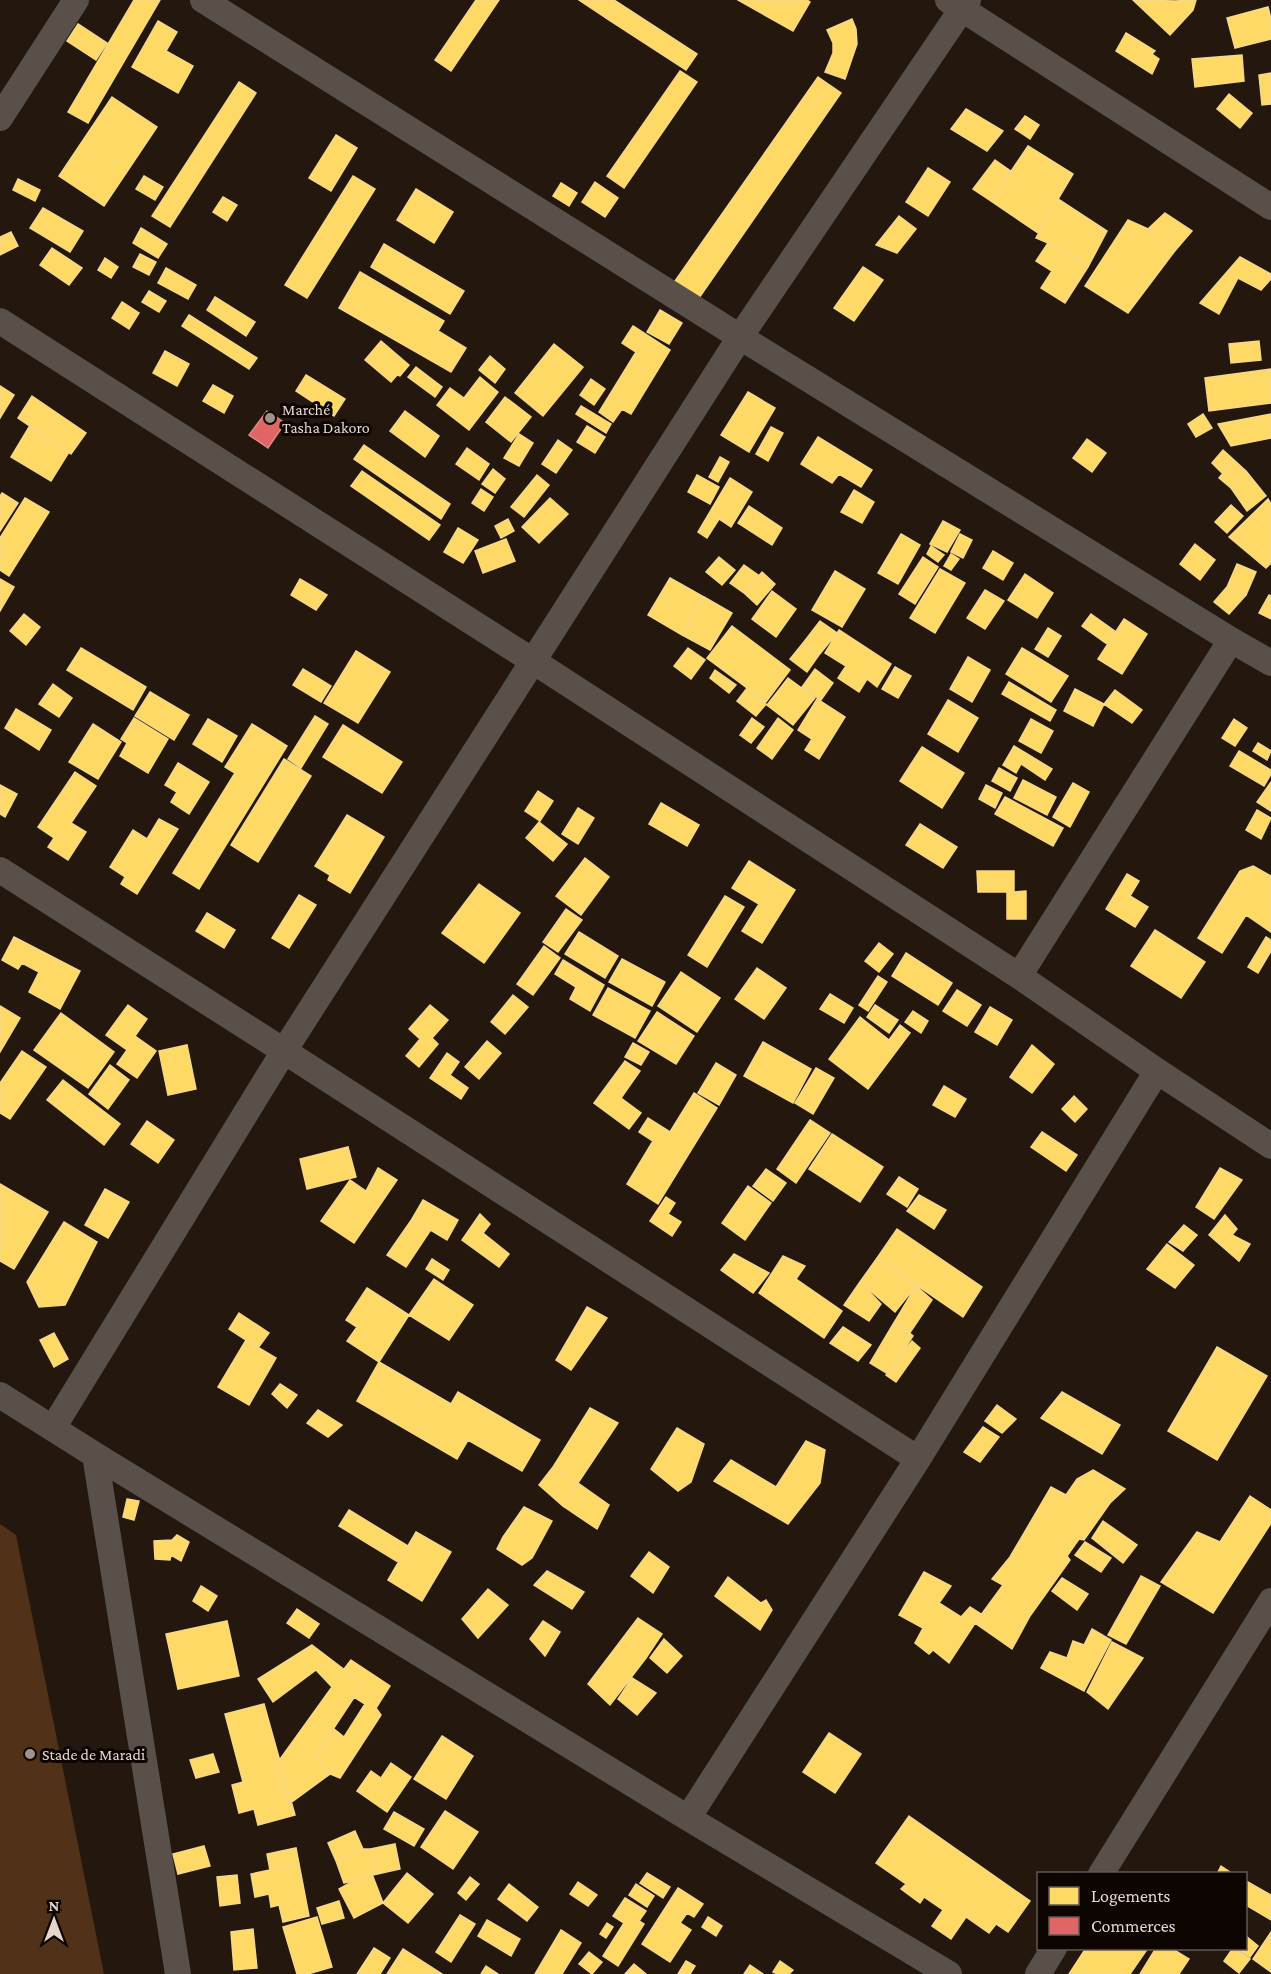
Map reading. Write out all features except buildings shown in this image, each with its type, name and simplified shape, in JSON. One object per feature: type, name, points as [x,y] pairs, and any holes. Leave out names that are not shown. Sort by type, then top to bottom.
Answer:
[{"type":"street","points":[[0,118],[76,0]]},
{"type":"street","points":[[203,0],[740,337],[1271,663]]},
{"type":"street","points":[[53,1428],[284,1051],[740,337],[959,3],[1271,207]]},
{"type":"street","points":[[0,321],[533,661],[1019,976],[1271,1146]]},
{"type":"street","points":[[1019,976],[1231,640]]},
{"type":"street","points":[[0,870],[918,1459]]},
{"type":"street","points":[[688,1818],[918,1459],[1157,1071]]},
{"type":"street","points":[[0,1395],[94,1455],[688,1818],[949,1974]]},
{"type":"street","points":[[0,1418],[27,1412]]},
{"type":"street","points":[[94,1455],[178,1974]]},
{"type":"street","points":[[1102,1872],[1271,1602]]},
{"type":"street","points":[[1038,1974],[1053,1950]]},
{"type":"shaded area","name":"Stade de Maradi","points":[[0,1524],[16,1535],[104,1974],[0,1974]]},
{"type":"place","name":"Marché Tasha Dakoro","points":[[270,418]]},
{"type":"place","name":"Stade de Maradi","points":[[30,1754]]}]
